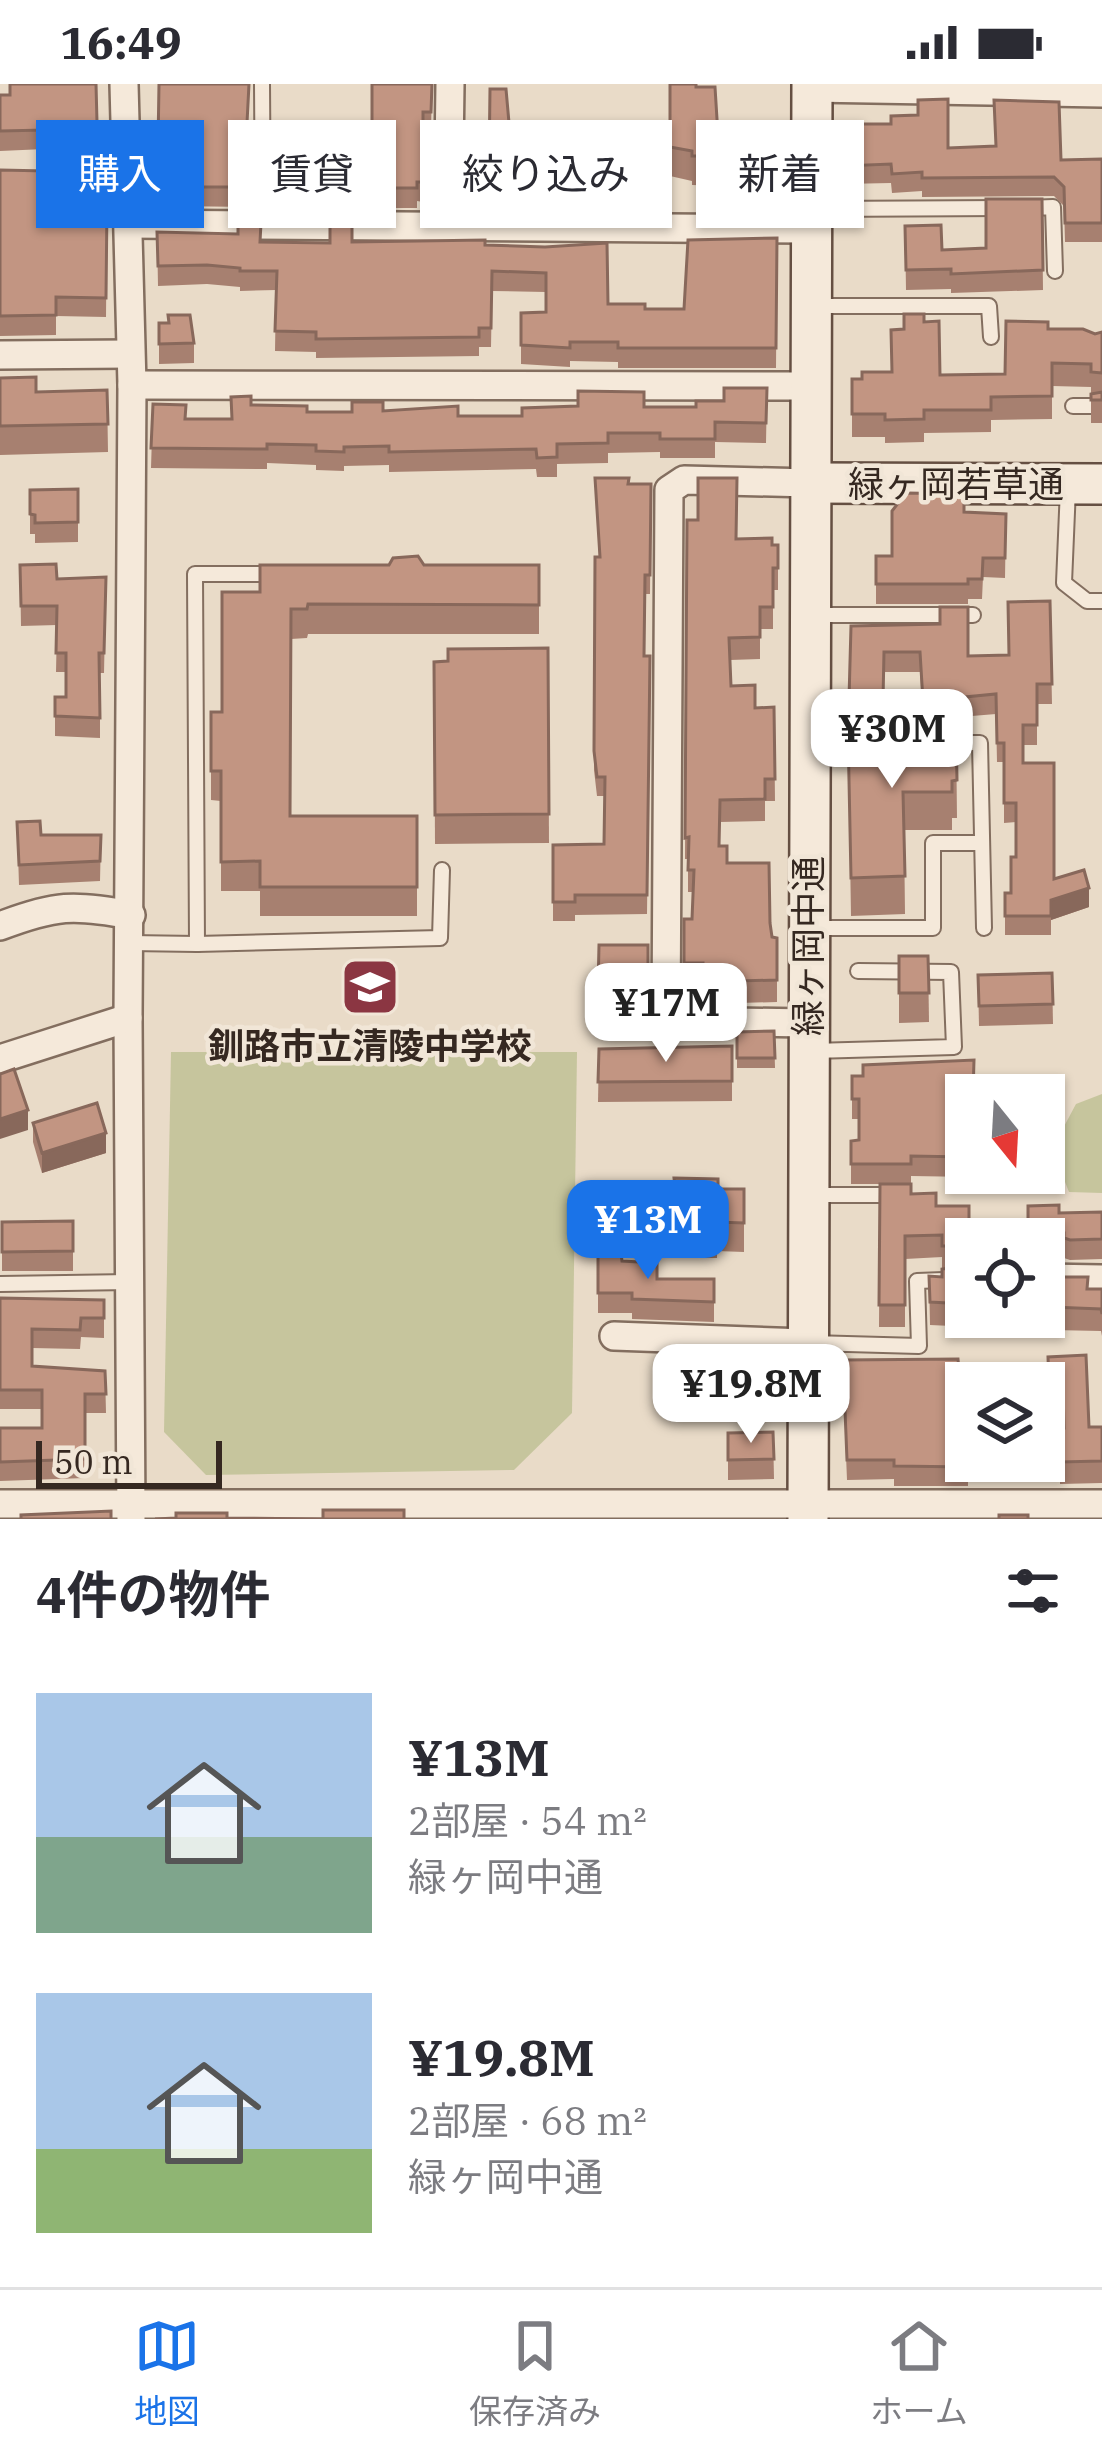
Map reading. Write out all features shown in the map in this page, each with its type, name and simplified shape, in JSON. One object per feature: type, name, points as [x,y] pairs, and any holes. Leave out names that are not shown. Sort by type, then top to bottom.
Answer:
[{"type":"street","points":[[124,84],[125,120]]},
{"type":"street","points":[[449,120],[450,84]]},
{"type":"street","points":[[812,86],[1102,93]]},
{"type":"street","name":"緑ヶ岡中通","points":[[812,86],[812,120]]},
{"type":"street","points":[[129,228],[131,1512]]},
{"type":"street","name":"緑ヶ岡中通","points":[[808,1512],[812,228]]},
{"type":"street","points":[[0,355],[130,354]]},
{"type":"street","points":[[132,385],[811,386]]},
{"type":"street","points":[[808,1037],[666,1021],[669,490],[685,480],[810,483]]},
{"type":"street","name":"緑ヶ岡若草通","points":[[810,483],[1085,484]]},
{"type":"street","points":[[0,926],[49,907],[92,907],[131,929]]},
{"type":"street","points":[[0,1059],[128,1018]]},
{"type":"street","points":[[1065,1279],[1102,1279]]},
{"type":"street","points":[[614,1336],[805,1342]]},
{"type":"street","points":[[7,1509],[1050,1511],[1102,1504]]},
{"type":"lane","points":[[262,84],[262,120]]},
{"type":"lane","points":[[864,216],[1053,207],[1054,272]]},
{"type":"lane","points":[[811,306],[989,306],[991,337]]},
{"type":"lane","points":[[1073,406],[1102,406]]},
{"type":"lane","points":[[1085,484],[1064,583],[1087,601],[1102,601]]},
{"type":"lane","points":[[197,944],[195,574],[286,574]]},
{"type":"lane","points":[[811,615],[973,615]]},
{"type":"lane","points":[[917,744],[980,743],[984,928]]},
{"type":"lane","points":[[810,745],[874,744]]},
{"type":"lane","points":[[808,928],[933,928],[933,843],[982,843]]},
{"type":"lane","points":[[131,929],[197,944],[440,938],[442,869]]},
{"type":"lane","points":[[808,1037],[954,1047],[951,972],[858,971]]},
{"type":"lane","points":[[808,1195],[914,1195]]},
{"type":"lane","points":[[805,1342],[919,1346],[917,1281],[945,1280]]},
{"type":"lane","points":[[0,1284],[130,1282]]},
{"type":"green space","points":[[171,1052],[577,1052],[572,1413],[514,1470],[206,1475],[164,1432]]},
{"type":"green space","points":[[1102,1094],[1102,1193],[1069,1192],[1065,1182],[1065,1125],[1076,1104]]},
{"type":"building","points":[[10,84],[96,84],[97,120],[36,120],[36,130],[0,131],[0,95],[10,95]]},
{"type":"building","points":[[159,84],[249,84],[247,120],[228,120],[228,187],[204,187],[204,120],[158,120]]},
{"type":"building","points":[[372,84],[432,84],[431,112],[423,112],[420,120],[417,188],[396,188],[396,120],[372,120]]},
{"type":"building","points":[[670,84],[715,87],[717,120],[696,120],[696,156],[672,147]]},
{"type":"building","points":[[490,89],[506,89],[509,120],[490,120]]},
{"type":"building","points":[[948,99],[948,148],[996,146],[994,100],[1059,102],[1061,160],[1102,159],[1102,223],[1065,223],[1064,187],[1054,177],[922,178],[922,172],[892,174],[891,164],[864,165],[864,124],[891,124],[891,116],[918,115],[918,100]]},
{"type":"building","points":[[0,170],[36,171],[36,228],[107,228],[106,298],[56,297],[56,315],[0,316]]},
{"type":"building","points":[[986,199],[1042,199],[1043,270],[951,274],[951,269],[906,270],[905,226],[941,225],[942,250],[986,248]]},
{"type":"building","points":[[238,228],[261,228],[260,242],[330,243],[330,228],[352,228],[352,242],[485,240],[485,245],[545,247],[607,243],[608,304],[645,304],[645,309],[684,309],[688,240],[777,238],[776,348],[618,348],[618,342],[570,342],[570,348],[521,345],[521,313],[546,312],[546,273],[492,271],[491,328],[479,328],[479,337],[316,339],[316,332],[275,331],[277,271],[158,266],[157,232],[238,234]]},
{"type":"building","points":[[904,314],[924,314],[924,322],[939,321],[940,375],[1005,374],[1006,321],[1048,322],[1048,329],[1102,332],[1102,373],[1091,372],[1091,364],[1052,363],[1052,396],[991,397],[991,410],[924,410],[924,419],[885,420],[885,414],[852,414],[852,379],[862,379],[862,372],[892,372],[891,330],[904,329]]},
{"type":"building","points":[[168,315],[190,315],[194,343],[159,344],[159,323],[169,323]]},
{"type":"building","points":[[36,377],[36,392],[107,390],[108,424],[0,426],[0,378]]},
{"type":"building","points":[[724,388],[767,388],[766,423],[715,422],[715,439],[608,433],[608,443],[557,444],[557,457],[537,458],[536,449],[389,452],[389,446],[344,447],[344,452],[316,451],[316,445],[267,444],[267,449],[151,448],[153,404],[186,405],[185,419],[232,419],[231,397],[251,396],[251,405],[307,406],[307,412],[352,412],[352,402],[383,402],[383,411],[458,406],[458,416],[522,416],[522,408],[578,406],[578,391],[644,392],[644,407],[696,407],[696,401],[724,401]]},
{"type":"building","points":[[595,478],[629,478],[628,484],[651,484],[644,656],[650,656],[647,895],[575,895],[575,902],[553,902],[553,845],[604,844],[605,777],[597,777],[594,751],[595,557],[600,557]]},
{"type":"building","points":[[698,478],[737,478],[736,539],[772,538],[772,545],[778,545],[773,607],[760,607],[760,637],[729,638],[731,686],[755,685],[755,708],[774,707],[775,779],[765,779],[765,799],[720,800],[719,846],[727,846],[727,863],[769,863],[777,980],[703,982],[703,963],[684,963],[684,919],[692,919],[694,870],[688,870],[689,837],[685,838],[687,520],[698,520]]},
{"type":"building","points":[[78,489],[78,522],[35,523],[30,490]]},
{"type":"building","points":[[906,493],[964,494],[964,512],[1006,514],[1005,558],[983,558],[982,579],[968,579],[968,584],[876,584],[876,556],[892,556],[892,511]]},
{"type":"building","points":[[418,556],[424,565],[539,565],[539,605],[308,604],[307,609],[291,609],[290,816],[417,816],[417,887],[260,887],[260,861],[221,862],[221,771],[211,771],[211,712],[222,712],[222,592],[260,592],[260,565],[389,565],[393,558]]},
{"type":"building","points":[[56,564],[57,579],[106,577],[104,653],[99,653],[100,718],[55,716],[55,697],[66,697],[66,653],[56,653],[57,606],[21,606],[20,565]]},
{"type":"building","points":[[1050,601],[1052,684],[1037,684],[1037,725],[1023,725],[1023,763],[1054,763],[1054,879],[1084,870],[1089,888],[1051,900],[1051,916],[1005,916],[1005,893],[1011,893],[1011,857],[1016,857],[1016,803],[1004,803],[1004,743],[997,743],[996,694],[923,701],[920,652],[884,652],[883,700],[849,699],[851,626],[940,624],[940,607],[968,607],[968,656],[1009,655],[1008,602]]},
{"type":"building","points":[[548,648],[549,814],[435,815],[434,662],[448,661],[448,649]]},
{"type":"building","points":[[956,729],[957,780],[952,781],[952,792],[903,792],[905,876],[851,878],[848,731]]},
{"type":"building","points":[[40,821],[41,835],[101,835],[100,861],[19,865],[17,822]]},
{"type":"building","points":[[599,945],[648,945],[648,990],[598,990]]},
{"type":"building","points":[[899,956],[928,956],[929,993],[899,993]]},
{"type":"building","points":[[1052,973],[1053,1004],[979,1006],[978,975]]},
{"type":"building","points":[[774,1031],[775,1058],[737,1058],[737,1032]]},
{"type":"building","points":[[732,1046],[732,1081],[598,1082],[599,1049]]},
{"type":"building","points":[[974,1060],[974,1074],[945,1074],[945,1157],[911,1156],[911,1164],[851,1164],[851,1141],[859,1140],[859,1099],[852,1099],[852,1076],[863,1076],[863,1065]]},
{"type":"building","points":[[14,1069],[28,1110],[0,1119],[0,1074]]},
{"type":"building","points":[[97,1103],[106,1133],[42,1153],[33,1123]]},
{"type":"building","points":[[674,1178],[718,1179],[718,1189],[744,1189],[744,1223],[717,1222],[717,1229],[664,1229],[664,1187],[675,1187]]},
{"type":"building","points":[[880,1184],[911,1184],[911,1194],[936,1193],[936,1206],[969,1206],[969,1218],[945,1218],[945,1246],[942,1235],[905,1236],[905,1305],[879,1305]]},
{"type":"building","points":[[1059,1205],[1059,1213],[1102,1212],[1102,1239],[1065,1238],[1065,1218],[1028,1218],[1028,1206]]},
{"type":"building","points":[[73,1221],[73,1251],[2,1252],[2,1222]]},
{"type":"building","points":[[598,1253],[621,1253],[622,1261],[657,1263],[657,1279],[714,1279],[714,1302],[598,1293]]},
{"type":"building","points":[[942,1269],[945,1303],[930,1302],[929,1276],[942,1277]]},
{"type":"building","points":[[1065,1277],[1088,1277],[1087,1289],[1102,1289],[1102,1314],[1101,1309],[1065,1308]]},
{"type":"building","points":[[0,1298],[104,1300],[104,1318],[81,1318],[80,1330],[32,1329],[32,1366],[105,1371],[106,1394],[85,1394],[85,1459],[0,1462],[0,1428],[42,1428],[42,1390],[0,1390]]},
{"type":"building","points":[[1086,1355],[1089,1427],[1102,1427],[1102,1461],[1065,1462],[1065,1362],[1048,1362],[1048,1357]]},
{"type":"building","points":[[958,1359],[945,1362],[945,1467],[847,1460],[843,1360]]},
{"type":"building","points":[[775,1368],[776,1394],[729,1396],[729,1370]]},
{"type":"building","points":[[773,1432],[774,1459],[728,1460],[728,1433]]},
{"type":"building","points":[[323,1510],[404,1510],[404,1519],[323,1519]]},
{"type":"building","points":[[111,1511],[111,1519],[21,1519],[21,1515]]},
{"type":"building","points":[[176,1513],[227,1513],[227,1518],[323,1519],[155,1519],[176,1518]]},
{"type":"building","points":[[999,1515],[1028,1515],[1028,1519],[999,1519]]},
{"type":"place","name":"釧路市立清陵中学校","points":[[370,987]]}]
